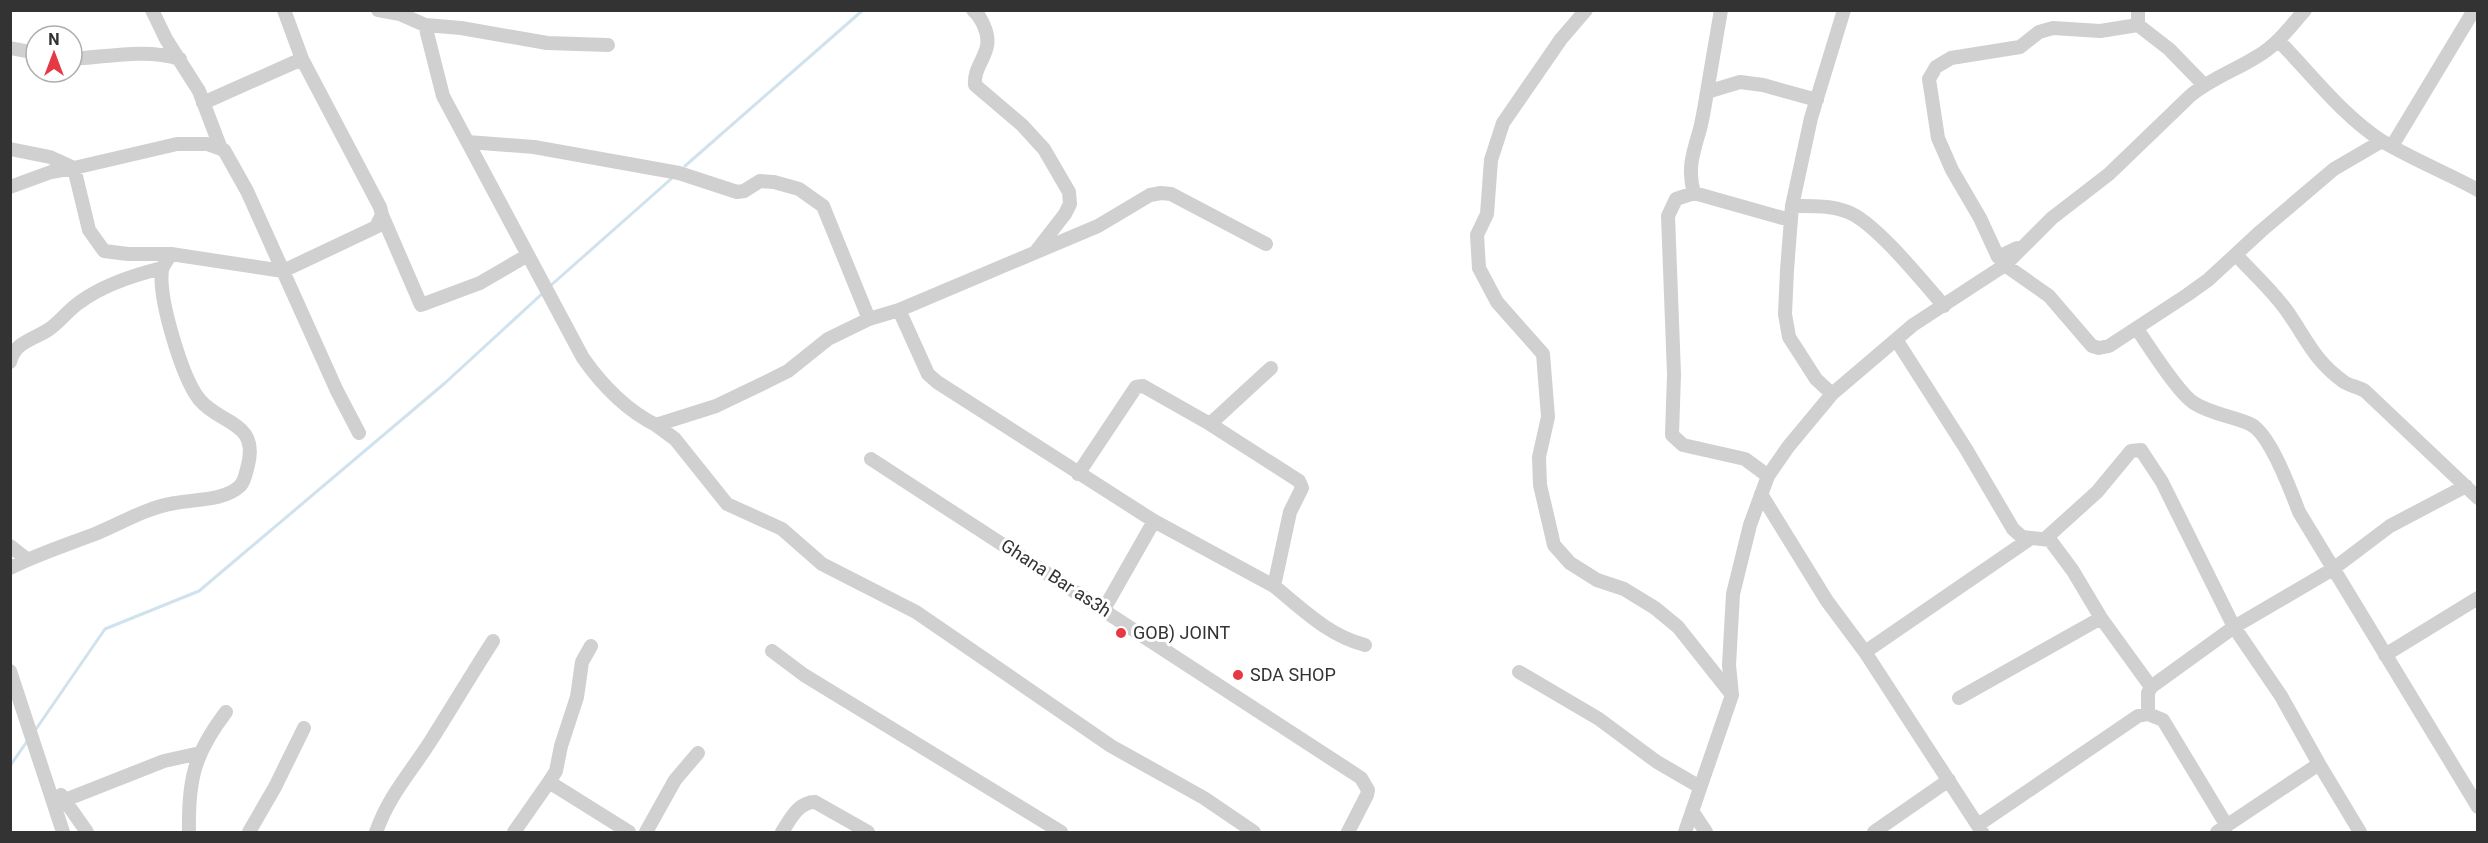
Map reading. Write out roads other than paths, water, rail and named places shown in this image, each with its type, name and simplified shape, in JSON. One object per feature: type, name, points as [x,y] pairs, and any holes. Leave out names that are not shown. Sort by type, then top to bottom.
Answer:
[{"type":"street","points":[[152,10],[166,39],[199,91],[221,149],[234,166],[337,391],[359,433]]},
{"type":"street","points":[[284,10],[302,58],[380,207],[421,305],[480,283],[528,255]]},
{"type":"street","points":[[378,10],[400,14],[424,25],[461,27],[547,43],[608,45]]},
{"type":"street","points":[[973,10],[979,15],[989,47],[975,78],[975,85],[1023,125],[1044,149],[1069,192],[1070,204],[1065,214],[1037,250]]},
{"type":"street","points":[[1586,10],[1561,39],[1503,123],[1491,160],[1487,214],[1477,235],[1479,268],[1497,302],[1543,354],[1548,417],[1539,457],[1540,485],[1554,545],[1570,563],[1598,580],[1624,589],[1678,627],[1732,695]]},
{"type":"street","points":[[1694,193],[1690,179],[1690,162],[1707,92],[1721,10]]},
{"type":"street","points":[[1832,394],[1816,379],[1789,337],[1785,314],[1791,213],[1811,118],[1844,10]]},
{"type":"street","points":[[2138,10],[2138,25]]},
{"type":"street","points":[[1685,832],[1732,695],[1729,665],[1733,594],[1750,525],[1768,476],[1788,447],[1832,394],[1897,341],[1913,325],[2005,265],[2052,218],[2109,174],[2204,85],[2260,55],[2279,41],[2305,10]]},
{"type":"street","points":[[2005,265],[2049,296],[2092,346],[2099,348],[2109,346],[2137,330],[2208,280],[2260,231],[2334,169],[2387,143],[2474,10]]},
{"type":"street","points":[[424,25],[443,96],[583,358],[597,377],[622,402],[675,439],[727,504],[782,529],[822,564],[916,612],[1111,746],[1204,798],[1254,832]]},
{"type":"street","points":[[2038,233],[2024,245],[1998,257],[1980,218],[1952,170],[1938,138],[1929,79],[1936,67],[1950,58],[2020,47],[2039,32],[2053,28],[2068,27],[2082,31],[2100,31],[2138,25],[2169,49],[2204,85]]},
{"type":"street","points":[[2279,41],[2341,108],[2387,143],[2478,190]]},
{"type":"street","points":[[84,58],[164,54],[180,60]]},
{"type":"street","points":[[203,104],[302,58]]},
{"type":"street","points":[[1707,92],[1740,82],[1817,100]]},
{"type":"street","points":[[468,142],[534,147],[679,173],[736,192],[744,191],[760,181],[774,182],[799,189],[823,206],[869,320]]},
{"type":"street","points":[[10,187],[51,172],[177,144],[207,144],[221,149]]},
{"type":"street","points":[[10,149],[50,157],[74,168]]},
{"type":"street","points":[[74,168],[89,230],[104,251],[128,254],[171,254],[283,271],[376,227],[382,215]]},
{"type":"street","points":[[1768,476],[1745,459],[1683,445],[1672,435],[1674,374],[1668,216],[1676,199],[1694,193],[1791,213],[1824,206],[1849,212],[1869,225],[1923,280],[1944,306]]},
{"type":"street","points":[[656,425],[716,406],[788,371],[828,339],[1098,226],[1150,195],[1171,194],[1266,244]]},
{"type":"street","points":[[10,568],[95,534],[142,511],[219,495],[230,492],[241,485],[250,458],[250,444],[245,433],[234,423],[207,408],[193,390],[169,323],[162,268],[171,254]]},
{"type":"street","points":[[2236,255],[2288,313],[2317,358],[2347,384],[2355,385],[2365,391],[2478,498]]},
{"type":"street","points":[[10,362],[15,350],[21,344],[49,330],[91,294],[143,273],[162,268]]},
{"type":"street","points":[[899,310],[928,374],[937,382],[1078,474],[1141,510],[1154,520],[1274,586],[1321,625],[1351,641],[1365,645]]},
{"type":"street","points":[[2137,330],[2192,402],[2260,430],[2277,459],[2299,512],[2478,807]]},
{"type":"street","points":[[1897,341],[1966,449],[2013,529],[2018,535],[2050,540],[2073,571],[2101,618],[2151,687]]},
{"type":"street","points":[[1210,423],[1271,368]]},
{"type":"street","points":[[1078,474],[1136,387],[1143,386],[1210,423],[1299,481],[1302,488],[1290,512],[1274,586]]},
{"type":"street","points":[[2046,538],[2097,492],[2131,451],[2141,450],[2162,482],[2234,627],[2281,696],[2360,832]]},
{"type":"street","name":"Ghana Bar as3h","points":[[871,459],[1361,778],[1368,790],[1348,832]]},
{"type":"street","points":[[2148,714],[2148,693],[2151,687],[2234,627],[2333,569],[2390,526],[2466,486]]},
{"type":"street","points":[[1761,494],[1827,601],[1865,652],[1980,829],[2138,716],[2148,714],[2163,720],[2222,829],[2319,764]]},
{"type":"street","points":[[1104,609],[1154,520]]},
{"type":"street","points":[[1865,652],[2031,538]]},
{"type":"street","points":[[10,546],[28,560]]},
{"type":"street","points":[[2385,655],[2478,598]]},
{"type":"street","points":[[1959,698],[2101,618]]},
{"type":"street","points":[[376,832],[385,809],[399,784],[426,748],[493,641]]},
{"type":"street","points":[[514,832],[556,771],[563,738],[578,697],[582,662],[591,646]]},
{"type":"street","points":[[772,651],[804,675],[1061,832]]},
{"type":"street","points":[[10,671],[63,832]]},
{"type":"street","points":[[1519,672],[1599,719],[1657,762],[1700,787]]},
{"type":"street","points":[[189,832],[191,782],[207,737],[226,712]]},
{"type":"street","points":[[249,832],[275,787],[304,728]]},
{"type":"street","points":[[65,800],[164,761],[200,753]]},
{"type":"street","points":[[646,832],[675,780],[698,753]]},
{"type":"street","points":[[41,766],[87,832]]},
{"type":"street","points":[[1874,832],[1949,780]]},
{"type":"street","points":[[549,782],[629,832]]},
{"type":"street","points":[[782,832],[795,813],[810,802],[815,802],[868,832]]},
{"type":"street","points":[[1692,811],[1706,832]]},
{"type":"waterway","points":[[685,166],[863,10]]},
{"type":"waterway","points":[[549,287],[671,179]]},
{"type":"waterway","points":[[34,732],[105,629],[199,591],[445,383],[544,292]]},
{"type":"waterway","points":[[10,766],[28,740]]},
{"type":"place","name":"GOB) JOINT","points":[[1121,633]]},
{"type":"place","name":"SDA SHOP","points":[[1238,675]]}]
